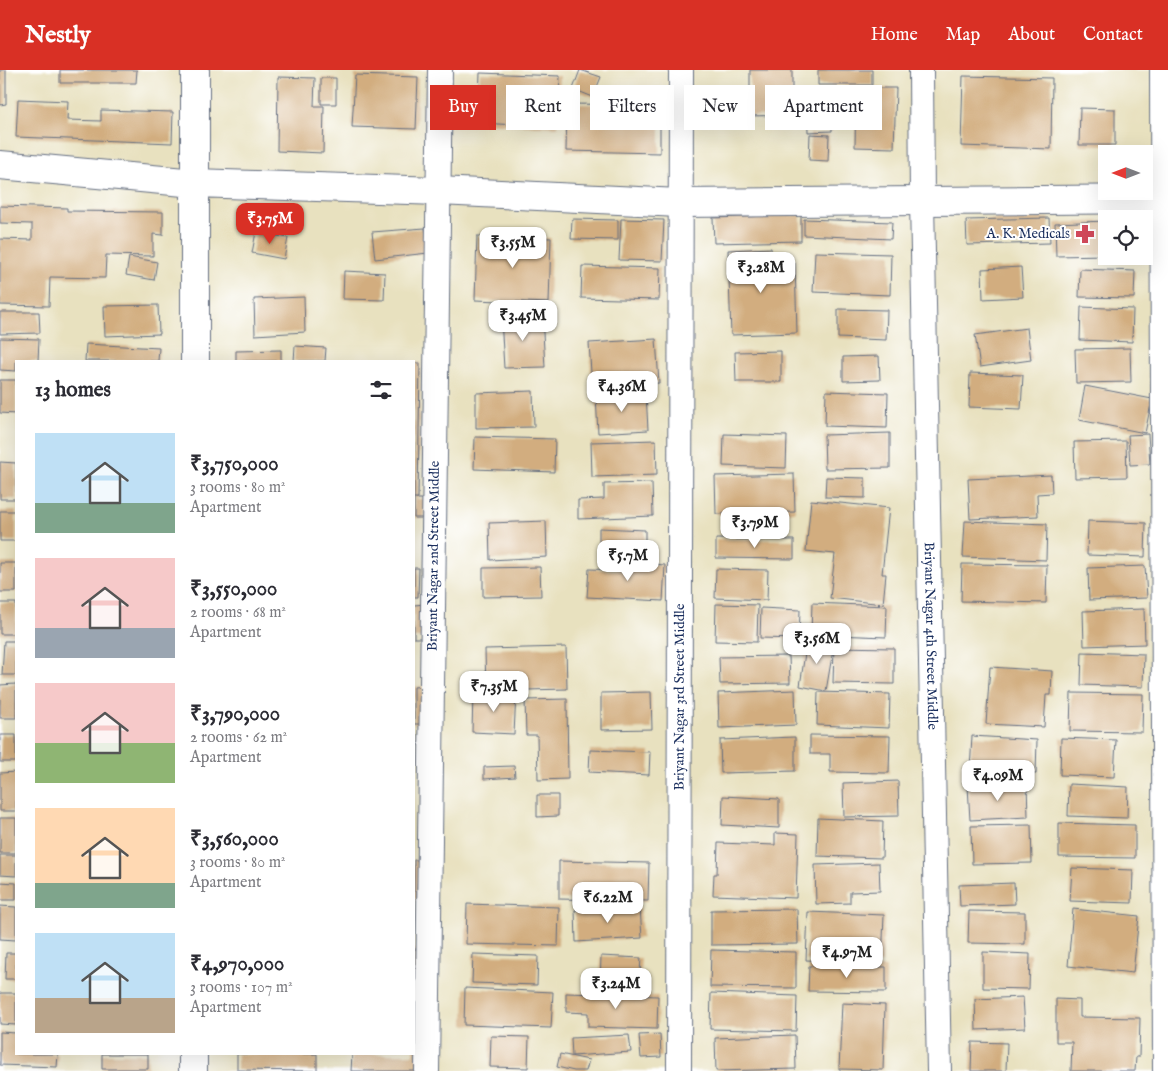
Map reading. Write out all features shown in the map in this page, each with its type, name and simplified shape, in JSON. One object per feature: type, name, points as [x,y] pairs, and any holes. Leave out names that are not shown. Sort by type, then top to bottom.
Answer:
[{"type":"street","points":[[195,360],[196,70]]},
{"type":"street","name":"Briyant Nagar 2nd Street Middle","points":[[427,1071],[440,70]]},
{"type":"street","name":"Briyant Nagar 3rd Street Middle","points":[[679,1071],[679,203],[681,70]]},
{"type":"street","name":"Briyant Nagar 4th Street Middle","points":[[921,70],[939,1071]]},
{"type":"street","points":[[1162,70],[1165,199],[1165,1071]]},
{"type":"street","points":[[0,165],[195,183],[439,191],[679,203],[1165,199]]},
{"type":"street","points":[[193,1055],[193,1071]]},
{"type":"building","points":[[0,70],[6,70],[6,104],[0,105]]},
{"type":"building","points":[[60,70],[137,70],[136,83],[60,83]]},
{"type":"building","points":[[580,70],[601,77],[598,85],[590,85],[590,96],[580,92],[580,85],[574,85]]},
{"type":"building","points":[[750,70],[792,70],[792,85],[765,85],[765,116],[755,116],[755,85],[750,85]]},
{"type":"building","points":[[818,70],[872,70],[872,85],[818,85]]},
{"type":"building","points":[[480,73],[560,76],[560,85],[506,85],[506,124],[496,124],[496,85],[480,85]]},
{"type":"building","points":[[355,75],[418,77],[416,129],[352,127]]},
{"type":"building","points":[[963,76],[1052,78],[1051,149],[961,146]]},
{"type":"building","points":[[278,77],[315,78],[314,106],[324,106],[323,153],[277,151]]},
{"type":"building","points":[[321,78],[336,78],[336,104],[321,104]]},
{"type":"building","points":[[882,88],[896,88],[894,148],[855,147],[855,130],[882,130]]},
{"type":"building","points":[[18,99],[68,101],[67,120],[101,121],[101,110],[173,112],[172,143],[16,137]]},
{"type":"building","points":[[580,104],[590,104],[590,130],[660,130],[660,153],[566,151],[566,130],[580,130]]},
{"type":"building","points":[[1080,108],[1115,109],[1115,145],[1079,145]]},
{"type":"building","points":[[808,130],[832,130],[832,131],[808,132]]},
{"type":"building","points":[[810,134],[829,135],[828,161],[809,160]]},
{"type":"building","points":[[0,206],[67,208],[67,211],[163,212],[163,235],[153,234],[153,256],[106,255],[105,278],[50,277],[49,306],[0,305],[0,239],[32,240],[32,224],[0,223]]},
{"type":"building","points":[[801,215],[801,241],[714,243],[713,218]]},
{"type":"building","points":[[1049,218],[1050,243],[967,245],[966,220]]},
{"type":"building","points":[[572,219],[618,220],[618,240],[571,239]]},
{"type":"building","points":[[621,219],[664,220],[662,261],[619,260]]},
{"type":"building","points":[[804,219],[892,222],[891,239],[804,235]]},
{"type":"building","points":[[1098,221],[1098,255],[1056,256],[1055,223]]},
{"type":"building","points":[[425,228],[428,253],[375,259],[372,232]]},
{"type":"building","points":[[256,232],[288,238],[284,259],[252,253]]},
{"type":"building","points":[[477,236],[551,238],[549,303],[475,300]]},
{"type":"building","points":[[771,248],[772,264],[795,263],[797,333],[731,335],[728,250]]},
{"type":"building","points":[[815,252],[891,254],[890,295],[813,292]]},
{"type":"building","points":[[129,257],[157,262],[154,280],[126,275]]},
{"type":"building","points":[[582,266],[660,268],[659,300],[581,298]]},
{"type":"building","points":[[1021,267],[1023,297],[983,299],[982,269]]},
{"type":"building","points":[[1080,269],[1135,271],[1134,298],[1079,297]]},
{"type":"building","points":[[344,271],[385,273],[384,300],[343,299]]},
{"type":"building","points":[[304,297],[305,332],[255,335],[254,299]]},
{"type":"building","points":[[158,305],[159,334],[105,336],[104,306]]},
{"type":"building","points":[[1081,307],[1133,309],[1132,342],[1080,340]]},
{"type":"building","points":[[838,309],[887,310],[886,340],[838,338]]},
{"type":"building","points":[[0,312],[39,312],[40,333],[0,334]]},
{"type":"building","points":[[542,316],[545,367],[504,368],[501,318]]},
{"type":"building","points":[[1027,328],[1031,360],[980,367],[975,335]]},
{"type":"building","points":[[0,338],[39,339],[38,360],[15,360],[15,371],[0,370]]},
{"type":"building","points":[[656,339],[659,383],[592,387],[589,343]]},
{"type":"building","points":[[86,344],[159,348],[158,360],[85,360]]},
{"type":"building","points":[[295,346],[326,348],[325,360],[294,360]]},
{"type":"building","points":[[1130,348],[1131,382],[1076,383],[1075,349]]},
{"type":"building","points":[[281,350],[281,360],[236,360],[236,351]]},
{"type":"building","points":[[781,351],[781,382],[736,382],[735,352]]},
{"type":"building","points":[[879,356],[880,380],[843,381],[843,357]]},
{"type":"building","points":[[415,363],[420,363],[418,498],[415,498]]},
{"type":"building","points":[[970,373],[1023,375],[1021,409],[969,407]]},
{"type":"building","points":[[0,380],[15,380],[15,414],[0,413]]},
{"type":"building","points":[[1085,386],[1152,399],[1145,433],[1079,420]]},
{"type":"building","points":[[533,391],[534,427],[476,428],[476,393]]},
{"type":"building","points":[[826,391],[888,393],[887,428],[825,426]]},
{"type":"building","points":[[646,393],[648,430],[598,433],[596,396]]},
{"type":"building","points":[[890,433],[890,468],[825,469],[824,435]]},
{"type":"building","points":[[724,434],[787,436],[786,468],[723,466]]},
{"type":"building","points":[[1148,434],[1150,464],[1130,465],[1128,435]]},
{"type":"building","points":[[475,437],[555,439],[554,472],[474,469]]},
{"type":"building","points":[[656,440],[657,475],[592,477],[591,442]]},
{"type":"building","points":[[1126,441],[1127,477],[1075,478],[1074,442]]},
{"type":"building","points":[[0,462],[15,463],[15,499],[0,499]]},
{"type":"building","points":[[794,474],[795,512],[716,514],[715,476]]},
{"type":"building","points":[[1051,475],[1052,493],[1037,494],[1038,516],[970,519],[968,479]]},
{"type":"building","points":[[826,477],[865,478],[865,498],[825,497]]},
{"type":"building","points":[[652,483],[653,516],[578,519],[578,500],[604,499],[604,484]]},
{"type":"building","points":[[415,499],[425,499],[424,518],[415,518]]},
{"type":"building","points":[[811,500],[889,508],[882,574],[886,574],[883,604],[830,598],[835,554],[806,551]]},
{"type":"building","points":[[0,511],[15,511],[15,541],[0,541]]},
{"type":"building","points":[[546,521],[547,557],[490,560],[489,523]]},
{"type":"building","points":[[965,521],[1047,524],[1046,560],[963,557]]},
{"type":"building","points":[[1088,521],[1146,523],[1145,557],[1087,555]]},
{"type":"building","points":[[599,528],[645,530],[645,556],[599,554]]},
{"type":"building","points":[[716,539],[794,540],[794,559],[716,558]]},
{"type":"building","points":[[622,562],[665,565],[663,601],[587,597],[589,569],[622,570]]},
{"type":"building","points":[[0,563],[15,563],[15,592],[0,592]]},
{"type":"building","points":[[962,564],[1047,565],[1046,603],[961,601]]},
{"type":"building","points":[[1145,566],[1147,598],[1089,600],[1088,568]]},
{"type":"building","points":[[540,567],[541,596],[483,597],[483,568]]},
{"type":"building","points":[[415,568],[419,568],[418,597],[415,597]]},
{"type":"building","points":[[716,569],[768,570],[767,600],[715,598]]},
{"type":"building","points":[[0,603],[15,603],[15,634],[0,634]]},
{"type":"building","points":[[812,603],[887,606],[886,637],[811,634]]},
{"type":"building","points":[[425,604],[426,638],[415,638],[415,605]]},
{"type":"building","points":[[716,604],[758,605],[757,642],[715,641]]},
{"type":"building","points":[[761,608],[800,610],[799,639],[760,638]]},
{"type":"building","points":[[1144,609],[1145,644],[1084,646],[1083,611]]},
{"type":"building","points":[[807,640],[834,644],[826,691],[800,686]]},
{"type":"building","points":[[4,641],[15,641],[15,675],[2,675]]},
{"type":"building","points":[[566,647],[567,689],[486,691],[485,649]]},
{"type":"building","points":[[834,647],[894,648],[894,684],[833,683]]},
{"type":"building","points":[[1082,652],[1144,654],[1143,687],[1081,685]]},
{"type":"building","points":[[789,656],[790,683],[720,684],[719,657]]},
{"type":"building","points":[[990,667],[1052,671],[1051,695],[1046,695],[1044,727],[986,724]]},
{"type":"building","points":[[15,684],[15,718],[0,718],[0,685]]},
{"type":"building","points":[[423,686],[424,724],[415,724],[415,687]]},
{"type":"building","points":[[795,690],[796,725],[719,728],[718,693]]},
{"type":"building","points":[[651,692],[652,729],[601,730],[601,693]]},
{"type":"building","points":[[818,692],[890,694],[889,728],[817,725]]},
{"type":"building","points":[[473,693],[516,694],[514,734],[472,732]]},
{"type":"building","points":[[1071,693],[1143,694],[1142,732],[1070,731]]},
{"type":"building","points":[[567,699],[568,779],[538,780],[537,735],[526,735],[525,700]]},
{"type":"building","points":[[1,735],[15,735],[15,762],[0,762]]},
{"type":"building","points":[[810,735],[890,736],[889,773],[830,772],[830,754],[810,754]]},
{"type":"building","points":[[972,736],[1037,740],[1036,774],[970,771]]},
{"type":"building","points":[[795,737],[795,771],[721,773],[720,740]]},
{"type":"building","points":[[1061,738],[1116,740],[1114,777],[1060,775]]},
{"type":"building","points":[[590,750],[650,752],[649,775],[589,772]]},
{"type":"building","points":[[514,766],[515,777],[484,779],[484,767]]},
{"type":"building","points":[[15,772],[15,811],[0,811],[0,773]]},
{"type":"building","points":[[898,781],[899,816],[844,817],[843,783]]},
{"type":"building","points":[[1027,784],[1028,817],[970,820],[968,786]]},
{"type":"building","points":[[1069,784],[1128,787],[1127,818],[1068,816]]},
{"type":"building","points":[[537,795],[558,795],[558,816],[537,817]]},
{"type":"building","points":[[723,796],[779,799],[779,828],[722,825]]},
{"type":"building","points":[[0,818],[15,818],[15,853],[0,853]]},
{"type":"building","points":[[818,818],[883,821],[882,858],[817,856]]},
{"type":"building","points":[[1059,823],[1135,825],[1135,858],[1059,857]]},
{"type":"building","points":[[1031,825],[1032,863],[972,864],[971,826]]},
{"type":"building","points":[[775,833],[798,834],[796,898],[713,895],[714,874],[717,874],[718,843],[775,845]]},
{"type":"building","points":[[0,855],[15,855],[15,876],[0,875]]},
{"type":"building","points":[[415,860],[418,860],[417,899],[415,899]]},
{"type":"building","points":[[559,861],[649,863],[648,901],[559,899]]},
{"type":"building","points":[[879,863],[880,891],[850,892],[850,903],[816,904],[815,865]]},
{"type":"building","points":[[1072,868],[1133,870],[1132,903],[1070,901]]},
{"type":"building","points":[[0,882],[15,883],[15,900],[0,900]]},
{"type":"building","points":[[1014,883],[1015,904],[960,906],[959,885]]},
{"type":"building","points":[[467,904],[559,907],[558,946],[466,944]]},
{"type":"building","points":[[0,906],[15,907],[15,940],[0,939]]},
{"type":"building","points":[[640,907],[642,938],[576,942],[575,910]]},
{"type":"building","points":[[797,909],[798,944],[711,945],[711,910]]},
{"type":"building","points":[[1073,909],[1139,916],[1133,973],[1068,966]]},
{"type":"building","points":[[969,911],[1025,912],[1025,944],[968,943]]},
{"type":"building","points":[[808,912],[884,915],[882,963],[806,960]]},
{"type":"building","points":[[415,949],[418,949],[417,987],[415,987]]},
{"type":"building","points":[[711,950],[796,952],[796,988],[710,987]]},
{"type":"building","points":[[983,952],[1030,954],[1029,989],[983,988]]},
{"type":"building","points":[[6,953],[15,953],[15,979],[5,979]]},
{"type":"building","points":[[473,954],[538,956],[537,985],[472,983]]},
{"type":"building","points":[[601,956],[641,958],[639,987],[600,985]]},
{"type":"building","points":[[809,966],[886,967],[886,992],[808,991]]},
{"type":"building","points":[[465,988],[553,992],[551,1028],[464,1025]]},
{"type":"building","points":[[0,993],[15,993],[15,1025],[0,1024]]},
{"type":"building","points":[[566,993],[658,996],[657,1029],[588,1027],[588,1013],[566,1012]]},
{"type":"building","points":[[711,993],[797,996],[796,1031],[710,1029]]},
{"type":"building","points":[[1023,997],[1025,1028],[976,1030],[975,999]]},
{"type":"building","points":[[1056,999],[1080,1000],[1080,1017],[1140,1018],[1139,1057],[1136,1057],[1135,1071],[1071,1071],[1072,1042],[1056,1042]]},
{"type":"building","points":[[842,1003],[885,1005],[883,1070],[839,1069]]},
{"type":"building","points":[[0,1032],[15,1033],[15,1055],[58,1055],[57,1067],[0,1065]]},
{"type":"building","points":[[660,1034],[661,1057],[641,1058],[639,1035]]},
{"type":"building","points":[[629,1035],[631,1052],[572,1056],[571,1038]]},
{"type":"building","points":[[795,1035],[796,1069],[716,1071],[715,1038]]},
{"type":"building","points":[[491,1036],[529,1037],[528,1068],[490,1067]]},
{"type":"building","points":[[415,1038],[420,1038],[419,1071],[351,1071],[352,1055],[415,1055]]},
{"type":"building","points":[[972,1042],[1007,1043],[1006,1071],[971,1071]]},
{"type":"building","points":[[560,1054],[589,1060],[586,1071],[574,1071],[557,1067]]},
{"type":"building","points":[[102,1055],[148,1055],[148,1069],[102,1069]]},
{"type":"building","points":[[237,1055],[317,1055],[317,1071],[237,1070]]},
{"type":"place","name":"A. K. Medicals","points":[[1085,234]]}]
